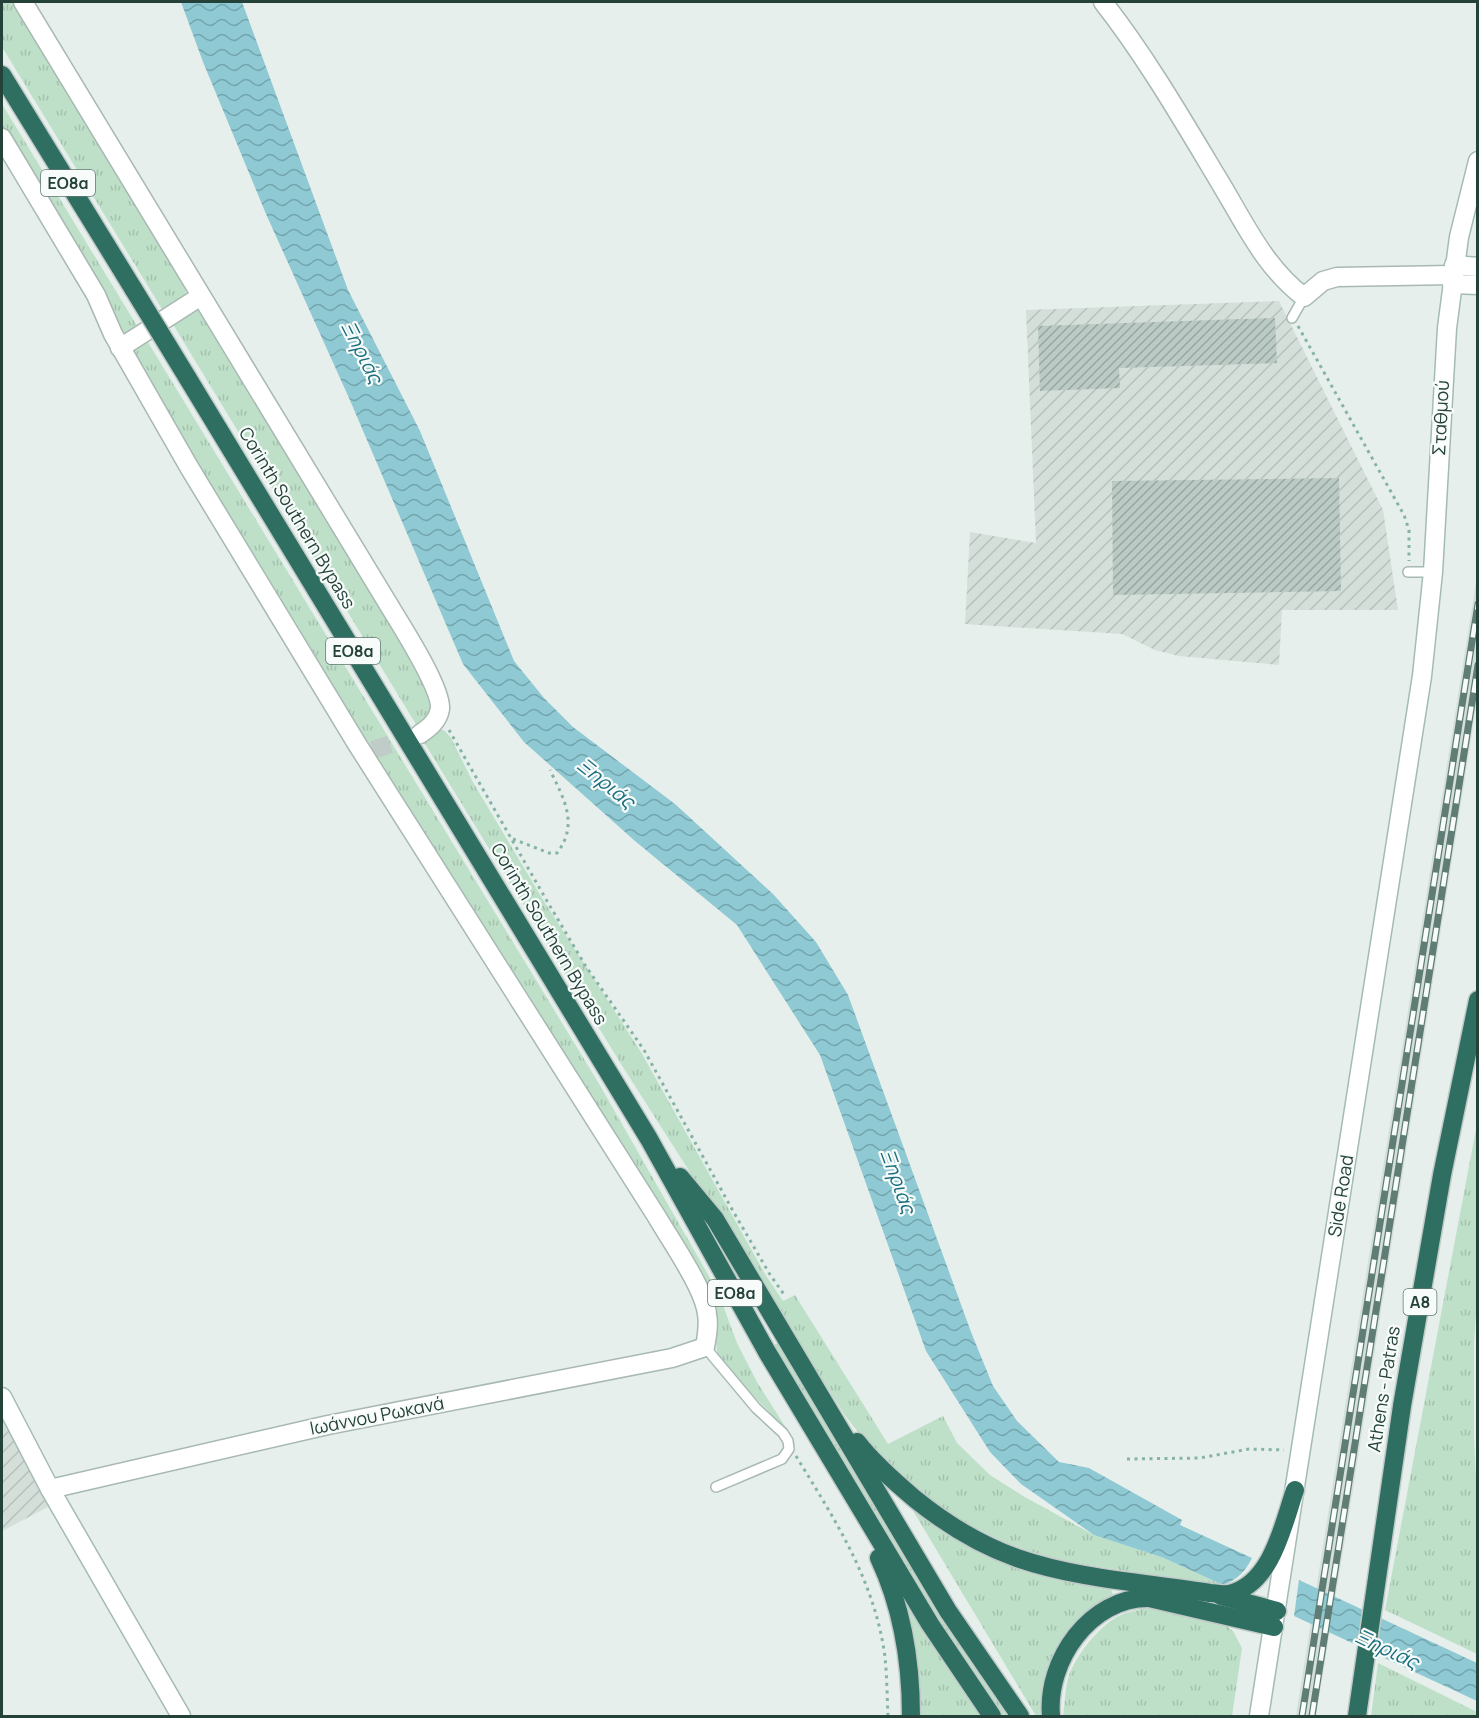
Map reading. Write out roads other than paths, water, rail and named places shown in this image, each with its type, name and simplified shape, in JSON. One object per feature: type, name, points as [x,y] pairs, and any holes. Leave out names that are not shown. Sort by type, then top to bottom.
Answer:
[{"type":"highway","name":"Corinth Southern Bypass","points":[[2,75],[649,1139],[767,1352],[824,1446]]},
{"type":"highway","name":"Athens - Patras","points":[[1357,1716],[1406,1383],[1442,1175],[1478,1000]]},
{"type":"highway","name":"Corinth Southern Bypass","points":[[649,1139],[715,1219],[788,1342]]},
{"type":"highway","points":[[788,1342],[858,1444],[904,1490],[933,1513],[988,1546],[1052,1568],[1210,1593],[1226,1594],[1238,1591],[1257,1577],[1268,1563],[1296,1490]]},
{"type":"highway","points":[[788,1342],[948,1611],[1020,1716]]},
{"type":"highway","points":[[824,1446],[890,1584],[906,1646],[910,1675],[911,1716]]},
{"type":"highway","points":[[824,1446],[930,1624],[992,1716]]},
{"type":"highway","points":[[1210,1593],[1276,1619]]},
{"type":"highway","points":[[1051,1716],[1053,1684],[1068,1646],[1087,1624],[1117,1604],[1136,1598],[1149,1598],[1276,1619]]},
{"type":"street","points":[[23,2],[378,586],[425,668],[439,696],[440,709],[438,717],[431,726],[420,734]]},
{"type":"street","points":[[1103,2],[1167,96],[1266,258],[1288,285],[1304,297],[1318,284],[1337,277],[1453,275],[1478,267]]},
{"type":"street","points":[[2,138],[96,295],[120,348],[668,1236],[700,1293],[707,1312],[708,1330],[705,1347]]},
{"type":"street","name":"Σταθμού","points":[[1422,676],[1433,572],[1442,393],[1453,275],[1478,161]]},
{"type":"street","points":[[1453,275],[1478,285]]},
{"type":"street","points":[[120,348],[201,296]]},
{"type":"street","name":"Side Road","points":[[1259,1716],[1422,676]]},
{"type":"street","name":"Ιωάννου Ρωκανά","points":[[50,1489],[328,1425],[672,1358],[705,1347]]},
{"type":"street","points":[[2,1397],[50,1489],[181,1716]]},
{"type":"lane","points":[[1292,318],[1304,297]]},
{"type":"lane","points":[[1408,572],[1433,572]]},
{"type":"lane","points":[[705,1347],[756,1408],[789,1441],[789,1449],[782,1459],[716,1487]]},
{"type":"water","name":"Ξηριάς","points":[[181,2],[242,2],[348,290],[420,431],[514,661],[544,698],[573,727],[675,804],[773,894],[816,942],[848,995],[971,1332],[993,1386],[1017,1421],[1059,1462],[1089,1468],[1182,1520],[1180,1525],[1252,1558],[1237,1578],[1223,1585],[1164,1558],[1094,1535],[1021,1484],[990,1452],[926,1351],[820,1055],[737,925],[635,841],[524,742],[463,664],[349,398],[266,214],[203,62]]},
{"type":"water","name":"Ξηριάς","points":[[1299,1580],[1477,1663],[1477,1701],[1294,1616]]},
{"type":"tunnel","points":[[373,750],[420,734]]},
{"type":"railway","points":[[1302,1716],[1478,604]]},
{"type":"railway","points":[[1312,1716],[1478,665]]}]
